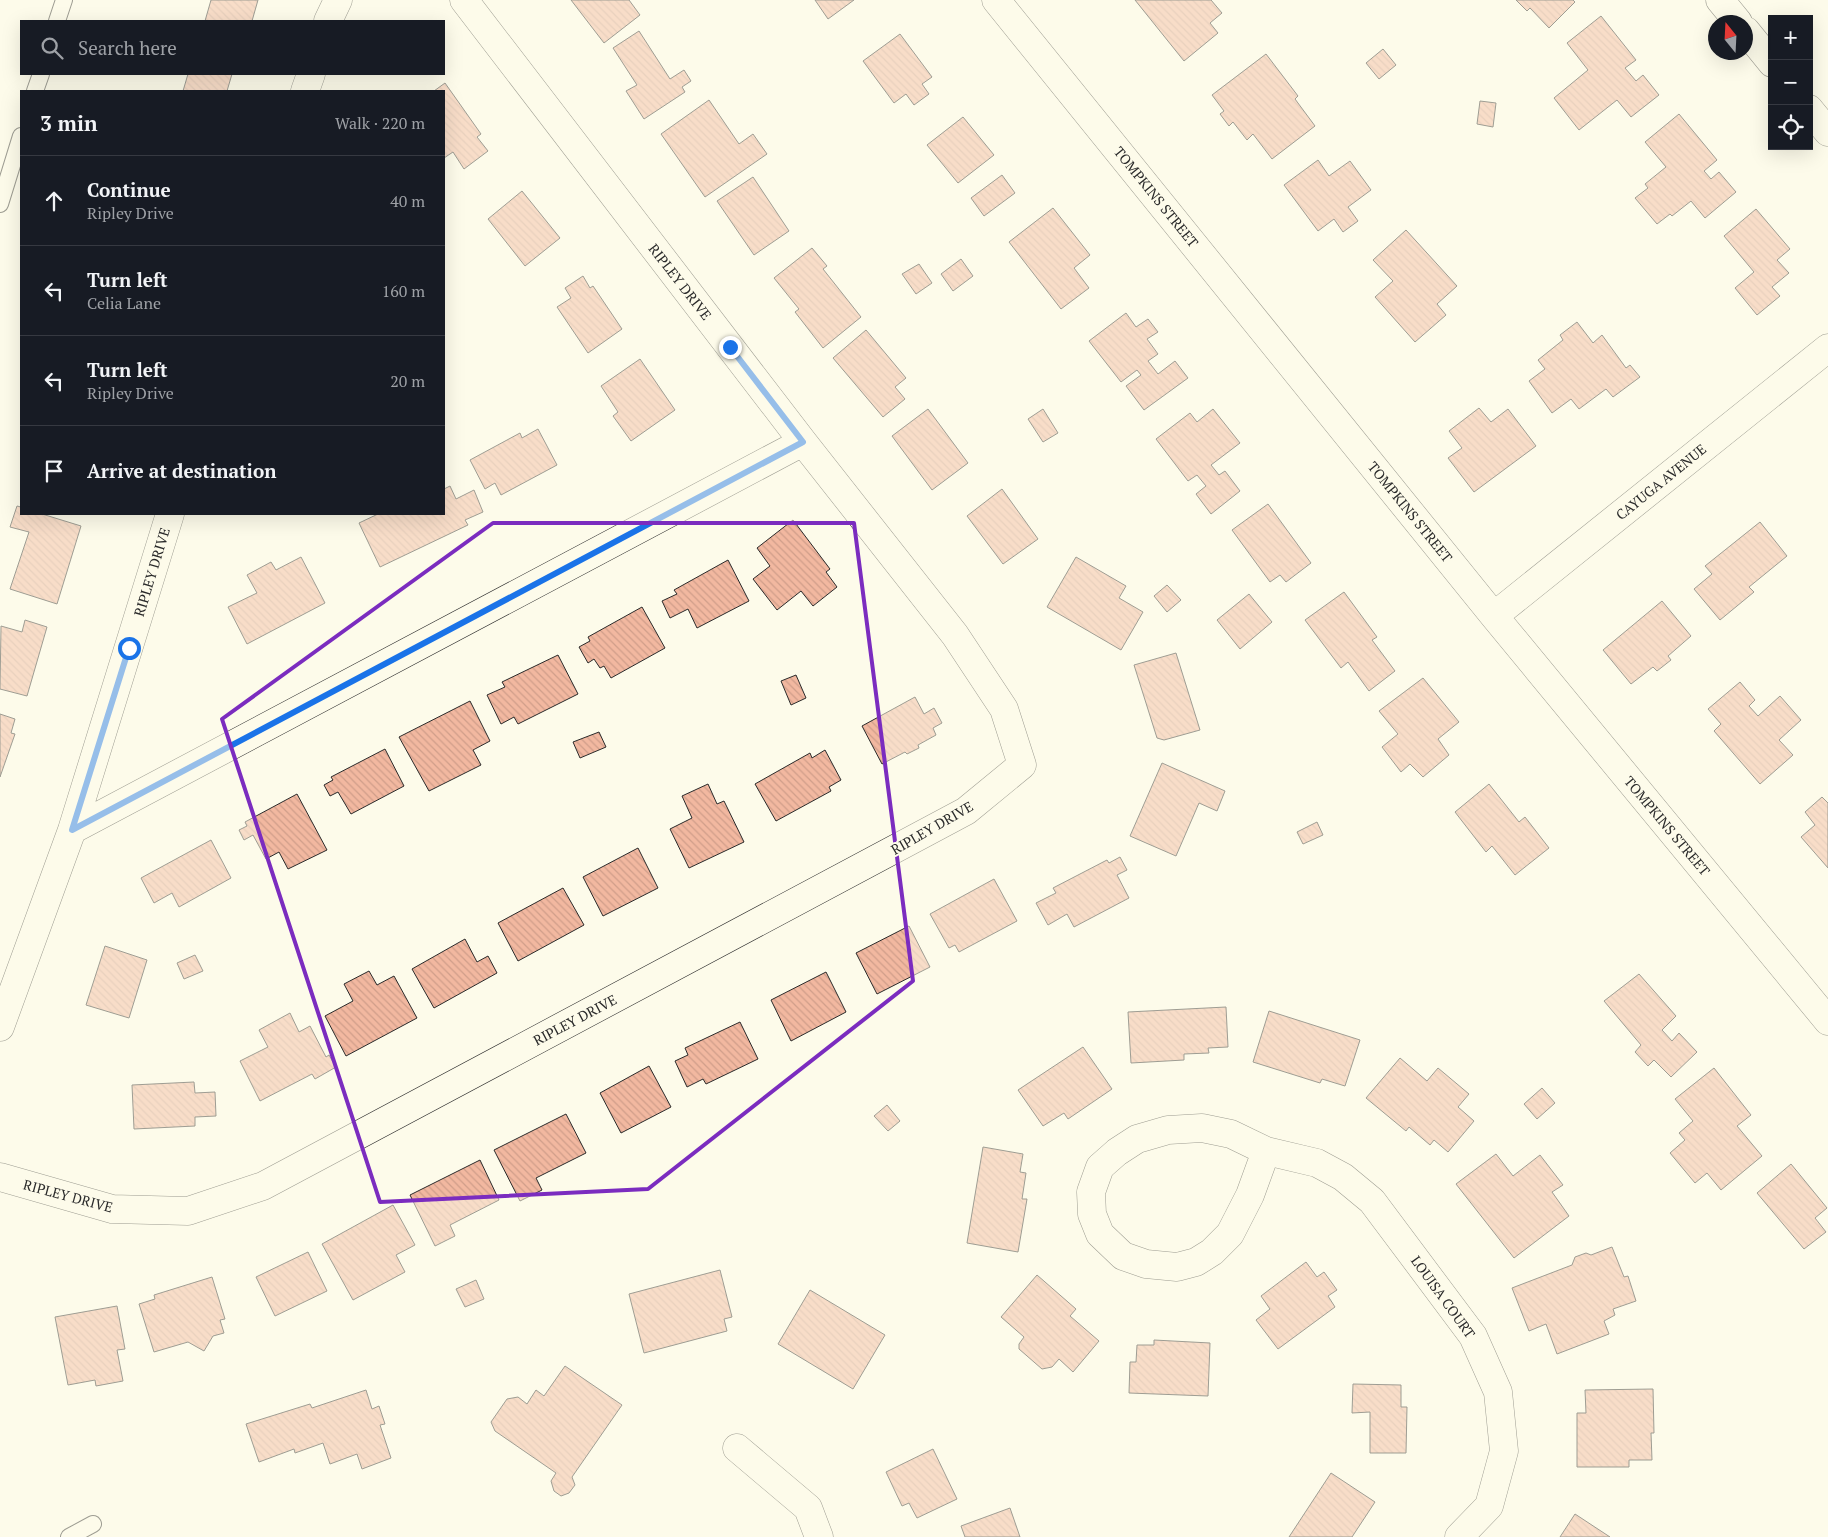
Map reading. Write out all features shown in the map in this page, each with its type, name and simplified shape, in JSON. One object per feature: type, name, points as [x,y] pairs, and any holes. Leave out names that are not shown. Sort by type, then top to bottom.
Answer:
[{"type":"street","points":[[328,20],[338,0]]},
{"type":"street","name":"RIPLEY DRIVE","points":[[0,1177],[112,1209],[188,1211],[263,1186],[966,811],[1022,765],[1004,709],[955,635],[803,442],[464,0]]},
{"type":"street","name":"TOMPKINS STREET","points":[[996,0],[1494,616],[1828,1021]]},
{"type":"street","points":[[1720,0],[1732,15]]},
{"type":"street","points":[[1753,40],[1770,60]]},
{"type":"street","points":[[305,90],[311,75]]},
{"type":"street","points":[[1813,114],[1828,132]]},
{"type":"street","name":"CAYUGA AVENUE","points":[[1494,616],[1828,348]]},
{"type":"street","points":[[72,830],[803,442]]},
{"type":"street","name":"RIPLEY DRIVE","points":[[0,1027],[72,830],[170,515]]},
{"type":"street","name":"LOUISA COURT","points":[[1266,1151],[1250,1194],[1230,1234],[1212,1252],[1196,1262],[1177,1267],[1146,1264],[1123,1256],[1100,1234],[1092,1214],[1091,1192],[1100,1167],[1117,1152],[1137,1139],[1168,1130],[1202,1128],[1231,1134],[1266,1151],[1317,1163],[1342,1177],[1372,1201],[1473,1336],[1498,1392],[1504,1451],[1489,1506],[1459,1537]]},
{"type":"street","points":[[737,1448],[808,1508],[819,1537]]},
{"type":"lane","points":[[57,20],[64,0]]},
{"type":"lane","points":[[35,90],[41,75]]},
{"type":"lane","points":[[0,204],[20,139]]},
{"type":"lane","points":[[69,1537],[93,1524]]},
{"type":"highlighted area","points":[[493,523],[854,523],[913,981],[648,1189],[380,1202],[222,719]]},
{"type":"building","points":[[211,0],[258,0],[252,20],[205,20]]},
{"type":"building","points":[[571,0],[629,0],[640,15],[604,43]]},
{"type":"building","points":[[815,0],[854,0],[828,19]]},
{"type":"building","points":[[1135,0],[1211,0],[1222,13],[1210,23],[1218,33],[1184,61]]},
{"type":"building","points":[[1516,0],[1573,0],[1575,2],[1549,28],[1530,8],[1527,11]]},
{"type":"building","points":[[1601,16],[1636,60],[1625,68],[1636,81],[1643,75],[1659,95],[1631,117],[1617,100],[1579,130],[1554,98],[1588,70],[1567,43]]},
{"type":"building","points":[[639,31],[670,79],[684,70],[691,81],[682,87],[685,92],[644,119],[626,91],[637,85],[613,48]]},
{"type":"building","points":[[900,34],[932,77],[922,84],[929,94],[914,105],[906,94],[894,103],[863,61]]},
{"type":"building","points":[[1383,49],[1396,65],[1379,79],[1366,63]]},
{"type":"building","points":[[1266,54],[1298,96],[1295,99],[1315,126],[1272,159],[1253,134],[1247,140],[1233,122],[1229,126],[1220,114],[1224,111],[1212,95]]},
{"type":"building","points":[[188,75],[232,75],[227,90],[183,90]]},
{"type":"building","points":[[445,83],[481,134],[477,137],[488,151],[464,169],[453,152],[445,157],[445,90],[435,90]]},
{"type":"building","points":[[709,100],[739,144],[753,134],[767,154],[705,197],[661,134]]},
{"type":"building","points":[[1480,101],[1496,103],[1493,127],[1477,124]]},
{"type":"building","points":[[1679,114],[1717,160],[1704,171],[1711,179],[1719,172],[1736,192],[1705,218],[1691,201],[1672,216],[1670,214],[1657,224],[1635,198],[1648,188],[1645,184],[1666,167],[1645,142]]},
{"type":"building","points":[[963,117],[994,155],[958,183],[927,145]]},
{"type":"building","points":[[1318,160],[1329,176],[1350,161],[1371,190],[1348,207],[1358,221],[1343,232],[1334,219],[1318,231],[1284,185]]},
{"type":"building","points":[[1002,175],[1015,193],[984,216],[971,198]]},
{"type":"building","points":[[753,177],[789,231],[754,255],[717,201]]},
{"type":"building","points":[[522,191],[560,238],[525,266],[488,219]]},
{"type":"building","points":[[1053,208],[1090,255],[1074,268],[1089,288],[1061,309],[1009,242]]},
{"type":"building","points":[[1756,209],[1790,249],[1777,260],[1789,273],[1772,287],[1780,296],[1757,315],[1735,288],[1754,272],[1724,236]]},
{"type":"building","points":[[1406,230],[1457,286],[1437,304],[1446,315],[1415,342],[1375,297],[1393,281],[1373,260]]},
{"type":"building","points":[[812,248],[827,266],[823,269],[861,317],[823,348],[795,312],[799,309],[774,278]]},
{"type":"building","points":[[961,259],[973,276],[953,291],[941,274]]},
{"type":"building","points":[[919,264],[932,283],[916,294],[902,274]]},
{"type":"building","points":[[583,276],[590,288],[593,286],[622,329],[588,353],[557,307],[571,298],[565,288]]},
{"type":"building","points":[[1126,313],[1136,327],[1148,319],[1158,332],[1147,339],[1158,354],[1148,361],[1158,374],[1175,361],[1188,378],[1144,410],[1126,386],[1141,375],[1137,370],[1121,382],[1089,341]]},
{"type":"building","points":[[1577,322],[1593,343],[1602,335],[1626,368],[1630,365],[1640,377],[1613,397],[1606,389],[1579,409],[1571,399],[1552,413],[1529,381],[1545,369],[1538,360],[1563,340],[1560,335]]},
{"type":"building","points":[[866,330],[906,378],[895,387],[905,399],[883,417],[833,358]]},
{"type":"building","points":[[640,359],[675,410],[631,441],[613,416],[618,412],[601,386]]},
{"type":"building","points":[[1479,408],[1491,422],[1508,409],[1536,446],[1474,492],[1448,458],[1462,448],[1449,431]]},
{"type":"building","points":[[928,409],[968,463],[932,490],[892,436]]},
{"type":"building","points":[[1043,409],[1058,433],[1043,442],[1028,419]]},
{"type":"building","points":[[1213,409],[1240,443],[1211,465],[1219,475],[1225,471],[1240,491],[1211,514],[1196,494],[1206,486],[1197,475],[1188,481],[1156,439],[1190,413],[1197,422]]},
{"type":"building","points":[[538,429],[557,465],[501,495],[495,483],[485,489],[470,460],[520,433],[522,438]]},
{"type":"building","points":[[450,486],[456,499],[474,490],[483,512],[465,520],[468,525],[380,567],[359,523],[376,515],[445,515],[445,488]]},
{"type":"building","points":[[1002,489],[1038,539],[1003,564],[967,516]]},
{"type":"building","points":[[1268,504],[1311,563],[1286,582],[1280,575],[1270,582],[1232,530]]},
{"type":"building","points":[[17,506],[20,507],[20,515],[45,515],[81,526],[57,604],[10,589],[29,532],[10,527]]},
{"type":"building","points":[[793,520],[830,569],[826,572],[837,587],[813,606],[801,591],[777,610],[753,579],[770,566],[757,548]]},
{"type":"building","points":[[1760,522],[1787,556],[1749,587],[1754,592],[1720,620],[1694,589],[1712,574],[1705,566]]},
{"type":"building","points":[[301,557],[325,603],[247,644],[228,607],[257,593],[247,575],[271,562],[276,570]]},
{"type":"building","points":[[1076,557],[1126,586],[1119,598],[1143,612],[1121,650],[1047,607]]},
{"type":"building","points":[[728,560],[749,601],[697,628],[688,609],[670,618],[662,601],[677,594],[674,590]]},
{"type":"building","points":[[1167,585],[1181,600],[1167,612],[1154,596]]},
{"type":"building","points":[[1344,592],[1377,637],[1372,640],[1395,671],[1369,691],[1348,662],[1341,668],[1305,620]]},
{"type":"building","points":[[1249,594],[1272,622],[1240,649],[1217,620]]},
{"type":"building","points":[[1662,601],[1691,636],[1668,656],[1671,660],[1657,671],[1653,667],[1631,684],[1603,650]]},
{"type":"building","points":[[642,607],[665,648],[611,678],[604,666],[600,668],[594,659],[588,663],[579,647],[590,641],[588,637]]},
{"type":"building","points":[[25,620],[47,627],[27,696],[0,689],[1,626],[22,632]]},
{"type":"building","points":[[1176,653],[1200,730],[1164,740],[1157,738],[1134,665]]},
{"type":"building","points":[[558,655],[578,694],[518,724],[514,717],[501,724],[487,695],[505,687],[502,682]]},
{"type":"building","points":[[796,675],[806,698],[791,705],[781,681]]},
{"type":"building","points":[[1423,678],[1459,722],[1438,739],[1449,755],[1423,777],[1410,764],[1401,772],[1382,747],[1398,734],[1379,711]]},
{"type":"building","points":[[1740,682],[1755,700],[1749,706],[1758,716],[1780,696],[1801,720],[1779,740],[1793,755],[1760,784],[1714,731],[1721,724],[1708,709]]},
{"type":"building","points":[[915,697],[924,714],[934,708],[942,723],[933,728],[936,735],[918,745],[919,748],[907,754],[905,752],[882,764],[862,726]]},
{"type":"building","points":[[470,701],[490,741],[473,750],[481,765],[429,791],[399,737]]},
{"type":"building","points":[[0,714],[15,719],[11,733],[15,734],[0,777]]},
{"type":"building","points":[[599,732],[606,747],[580,758],[573,742]]},
{"type":"building","points":[[385,749],[404,786],[351,814],[338,792],[330,796],[324,785],[333,780],[331,777]]},
{"type":"building","points":[[825,750],[841,780],[829,787],[831,791],[776,821],[755,784],[810,753],[812,758]]},
{"type":"building","points":[[1162,763],[1225,791],[1217,811],[1199,803],[1176,856],[1130,836]]},
{"type":"building","points":[[708,784],[717,804],[724,801],[744,842],[689,868],[670,829],[692,818],[682,796]]},
{"type":"building","points":[[1489,784],[1519,822],[1525,817],[1549,848],[1515,875],[1492,846],[1486,852],[1455,812]]},
{"type":"building","points":[[297,794],[327,850],[288,869],[279,852],[266,859],[253,835],[244,840],[239,830],[247,826],[245,822]]},
{"type":"building","points":[[1822,797],[1828,803],[1828,868],[1801,837],[1815,825],[1805,812]]},
{"type":"building","points":[[1317,822],[1323,835],[1303,844],[1297,832]]},
{"type":"building","points":[[211,840],[231,878],[179,907],[172,893],[154,903],[141,878]]},
{"type":"building","points":[[638,848],[658,888],[603,916],[583,877]]},
{"type":"building","points":[[1120,857],[1127,870],[1117,875],[1129,898],[1074,927],[1067,914],[1048,925],[1036,903],[1056,893],[1053,888],[1107,860],[1109,863]]},
{"type":"building","points":[[994,879],[1017,921],[959,952],[955,945],[949,948],[930,914]]},
{"type":"building","points":[[563,888],[584,925],[518,961],[498,923]]},
{"type":"building","points":[[909,926],[930,967],[877,994],[856,953]]},
{"type":"building","points":[[465,939],[477,962],[488,956],[497,973],[434,1008],[412,969]]},
{"type":"building","points":[[105,946],[147,960],[129,1018],[86,1005]]},
{"type":"building","points":[[195,955],[203,971],[184,979],[177,963]]},
{"type":"building","points":[[369,971],[377,985],[394,976],[417,1018],[346,1056],[325,1016],[353,1001],[344,984]]},
{"type":"building","points":[[826,972],[846,1012],[791,1041],[771,1000]]},
{"type":"building","points":[[1639,974],[1676,1016],[1662,1030],[1672,1041],[1679,1033],[1697,1052],[1671,1077],[1654,1060],[1648,1066],[1635,1052],[1641,1045],[1604,1001]]},
{"type":"building","points":[[1226,1007],[1228,1047],[1208,1048],[1209,1053],[1184,1054],[1184,1060],[1131,1063],[1128,1012]]},
{"type":"building","points":[[1269,1011],[1360,1040],[1345,1086],[1322,1079],[1320,1083],[1253,1062]]},
{"type":"building","points":[[290,1013],[299,1032],[310,1026],[326,1057],[329,1055],[336,1067],[315,1079],[312,1074],[260,1101],[240,1061],[268,1047],[259,1030]]},
{"type":"building","points":[[740,1022],[758,1059],[706,1084],[703,1079],[687,1087],[675,1061],[688,1055],[685,1048]]},
{"type":"building","points":[[1083,1047],[1112,1089],[1068,1119],[1064,1113],[1043,1126],[1018,1090]]},
{"type":"building","points":[[1400,1058],[1427,1081],[1438,1068],[1469,1094],[1458,1107],[1474,1121],[1448,1152],[1434,1140],[1430,1145],[1409,1127],[1406,1131],[1366,1098]]},
{"type":"building","points":[[649,1066],[671,1107],[621,1133],[600,1093]]},
{"type":"building","points":[[1714,1068],[1751,1115],[1737,1126],[1762,1156],[1721,1190],[1707,1173],[1695,1183],[1670,1153],[1685,1140],[1679,1133],[1693,1121],[1675,1099]]},
{"type":"building","points":[[194,1082],[195,1093],[215,1092],[216,1116],[195,1117],[195,1126],[134,1129],[132,1085]]},
{"type":"building","points":[[1542,1088],[1555,1103],[1537,1119],[1524,1104]]},
{"type":"building","points":[[887,1105],[900,1121],[888,1131],[874,1116]]},
{"type":"building","points":[[566,1114],[586,1153],[536,1178],[542,1190],[520,1201],[494,1150]]},
{"type":"building","points":[[983,1147],[1023,1154],[1020,1172],[1026,1173],[1022,1199],[1027,1199],[1018,1252],[967,1243]]},
{"type":"building","points":[[1496,1154],[1513,1176],[1540,1155],[1563,1185],[1552,1192],[1569,1216],[1514,1258],[1456,1184]]},
{"type":"building","points":[[480,1160],[499,1200],[450,1225],[455,1236],[435,1246],[410,1195]]},
{"type":"building","points":[[1791,1164],[1827,1208],[1815,1218],[1826,1232],[1804,1249],[1757,1193]]},
{"type":"building","points":[[393,1205],[415,1245],[396,1255],[405,1272],[353,1300],[322,1244]]},
{"type":"building","points":[[1612,1247],[1624,1277],[1628,1276],[1636,1301],[1613,1309],[1615,1315],[1604,1321],[1609,1334],[1557,1354],[1546,1324],[1529,1331],[1512,1288],[1572,1265],[1575,1257],[1586,1253],[1591,1255]]},
{"type":"building","points":[[308,1252],[327,1291],[275,1316],[256,1277]]},
{"type":"building","points":[[1306,1262],[1317,1277],[1324,1272],[1337,1290],[1328,1296],[1335,1307],[1278,1349],[1256,1320],[1270,1309],[1261,1296]]},
{"type":"building","points":[[720,1270],[732,1317],[724,1319],[727,1331],[644,1353],[629,1294]]},
{"type":"building","points":[[1037,1275],[1076,1309],[1070,1316],[1099,1341],[1073,1372],[1059,1359],[1052,1367],[1042,1369],[1019,1349],[1019,1344],[1024,1337],[1001,1317]]},
{"type":"building","points":[[212,1277],[225,1319],[220,1320],[224,1333],[213,1336],[204,1351],[188,1342],[154,1352],[139,1304],[155,1299],[154,1295]]},
{"type":"building","points":[[476,1280],[484,1299],[465,1307],[456,1289]]},
{"type":"building","points":[[810,1290],[885,1335],[853,1389],[778,1344]]},
{"type":"building","points":[[117,1306],[125,1349],[117,1350],[123,1381],[96,1386],[95,1380],[68,1385],[55,1317]]},
{"type":"building","points":[[1154,1340],[1210,1343],[1208,1396],[1129,1393],[1130,1362],[1136,1362],[1137,1345],[1154,1345]]},
{"type":"building","points":[[565,1366],[622,1405],[572,1477],[575,1485],[569,1493],[561,1496],[554,1491],[551,1481],[556,1473],[495,1431],[491,1422],[507,1399],[518,1397],[527,1404],[536,1390],[544,1396]]},
{"type":"building","points":[[1353,1384],[1401,1385],[1401,1407],[1407,1407],[1406,1453],[1370,1453],[1370,1412],[1352,1413]]},
{"type":"building","points":[[1653,1389],[1654,1433],[1651,1433],[1652,1460],[1629,1460],[1629,1467],[1577,1467],[1577,1413],[1586,1413],[1585,1390]]},
{"type":"building","points":[[366,1390],[372,1409],[379,1406],[385,1424],[380,1425],[391,1458],[362,1469],[357,1454],[330,1464],[323,1443],[295,1453],[294,1449],[259,1462],[246,1424],[310,1404],[312,1408]]},
{"type":"building","points":[[933,1449],[957,1499],[917,1518],[909,1503],[902,1506],[886,1472]]},
{"type":"building","points":[[1331,1473],[1375,1502],[1352,1537],[1289,1537]]},
{"type":"building","points":[[1010,1508],[1020,1537],[965,1537],[961,1526]]},
{"type":"building","points":[[1575,1514],[1610,1537],[1560,1537]]},
{"type":"route","points":[[129,648],[72,830],[803,442],[730,347]]}]
